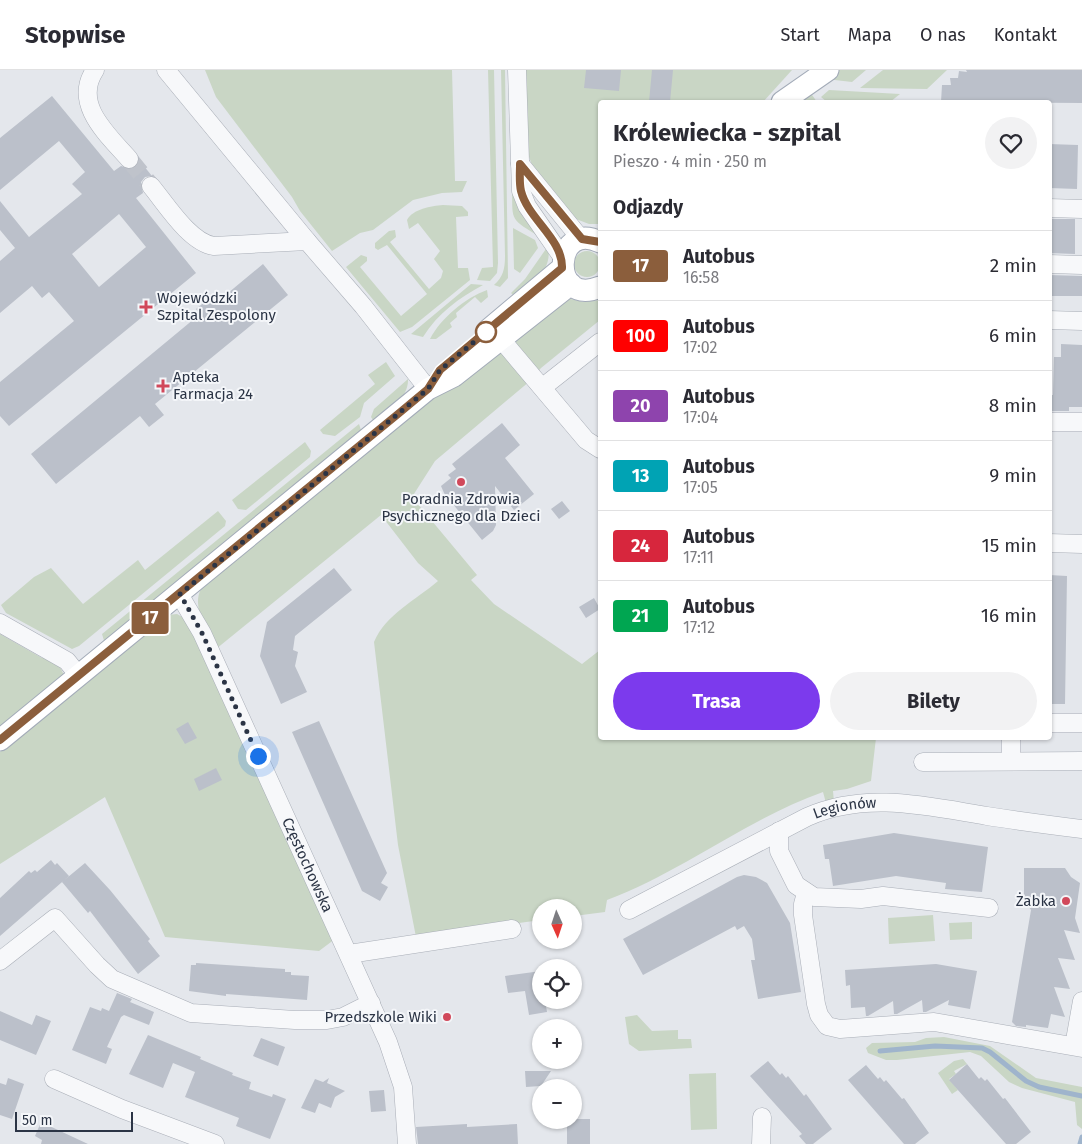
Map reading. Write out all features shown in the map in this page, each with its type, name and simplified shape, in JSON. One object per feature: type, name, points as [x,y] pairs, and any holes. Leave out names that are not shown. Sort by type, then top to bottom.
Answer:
[{"type":"main road","points":[[775,100],[810,70]]},
{"type":"main road","points":[[785,100],[828,70]]},
{"type":"main road","points":[[0,740],[428,389],[454,376],[500,338],[565,270],[570,246],[594,239]]},
{"type":"main road","points":[[565,270],[582,290],[598,287]]},
{"type":"main road","points":[[428,389],[440,370],[565,270]]},
{"type":"street","points":[[95,70],[88,86],[89,107],[95,119],[129,159]]},
{"type":"street","points":[[166,70],[363,306],[428,389]]},
{"type":"street","points":[[517,70],[521,191],[527,206],[565,270]]},
{"type":"street","points":[[520,164],[594,239]]},
{"type":"street","points":[[151,186],[186,229],[203,244],[214,246],[307,241]]},
{"type":"street","points":[[1052,208],[1082,210]]},
{"type":"street","points":[[1052,264],[1082,265]]},
{"type":"street","points":[[1052,320],[1082,321]]},
{"type":"street","points":[[500,338],[586,440],[598,448]]},
{"type":"street","points":[[543,387],[598,344]]},
{"type":"street","points":[[1052,422],[1082,422]]},
{"type":"street","points":[[1052,543],[1082,544]]},
{"type":"street","name":"Częstochowska","points":[[180,594],[202,633],[349,954],[400,1072],[405,1102],[407,1144]]},
{"type":"street","points":[[0,623],[67,661],[79,676]]},
{"type":"street","points":[[1052,723],[1082,723]]},
{"type":"street","points":[[1011,740],[1011,761]]},
{"type":"street","points":[[923,762],[1082,761]]},
{"type":"street","name":"Legionów","points":[[629,910],[821,811],[852,804],[882,801],[899,802],[1082,829]]},
{"type":"street","points":[[779,831],[780,851],[796,885],[806,893],[823,899],[861,899],[883,896],[989,908]]},
{"type":"street","points":[[806,893],[803,915],[818,1009],[826,1026],[840,1029],[934,1022],[1078,1047],[1082,1001]]},
{"type":"street","points":[[0,961],[55,918],[97,965],[112,978],[191,1013],[313,1021],[337,1019],[371,1003]]},
{"type":"street","points":[[349,954],[512,929]]},
{"type":"street","points":[[54,1079],[122,1109],[215,1144]]},
{"type":"street","points":[[761,1144],[762,1117]]},
{"type":"green space","points":[[205,70],[452,70],[455,181],[467,181],[462,192],[442,193],[413,200],[373,230],[360,233],[332,251],[216,97]]},
{"type":"green space","points":[[488,70],[494,70],[498,263],[497,273],[490,281],[477,280],[482,268],[493,267]]},
{"type":"green space","points":[[501,70],[505,70],[508,278],[500,287],[494,285],[501,276],[505,261]]},
{"type":"green space","points":[[524,70],[792,70],[765,100],[598,100],[598,224],[589,224],[576,219],[533,168],[526,148]]},
{"type":"green space","points":[[835,70],[866,70],[852,82],[826,79],[810,92],[816,100],[796,100]]},
{"type":"green space","points":[[883,70],[947,70],[927,89],[860,88]]},
{"type":"green space","points":[[829,90],[900,94],[892,100],[825,100],[821,97]]},
{"type":"green space","points":[[512,186],[537,235],[521,225],[514,216]]},
{"type":"green space","points":[[443,205],[462,206],[468,212],[468,216],[456,217],[458,268],[468,268],[470,280],[412,327],[400,332],[346,267],[361,255],[367,257],[367,261],[360,267],[401,316],[427,294],[387,245],[378,250],[375,248],[375,243],[389,231],[395,230],[396,237],[390,242],[429,289],[441,278],[443,271],[434,259],[440,251],[418,223],[409,229],[407,220],[413,213],[428,207]]},
{"type":"green space","points":[[513,228],[535,240],[538,248],[520,273],[514,269]]},
{"type":"green space","points":[[548,246],[549,255],[547,263],[540,276],[527,287],[513,295],[511,293],[525,279]]},
{"type":"green space","points":[[587,251],[598,258],[598,270],[596,273],[587,277],[578,273],[574,264],[578,255]]},
{"type":"green space","points":[[471,284],[483,285],[450,307],[435,321],[423,337],[411,334]]},
{"type":"green space","points":[[487,290],[488,297],[481,303],[475,297],[456,313],[457,317],[450,323],[452,327],[436,339],[430,339],[447,316],[462,303]]},
{"type":"green space","points":[[571,299],[583,302],[598,300],[598,322],[541,368],[530,381],[435,461],[412,497],[477,575],[471,580],[494,604],[582,664],[598,652],[598,740],[876,740],[871,781],[847,789],[833,791],[834,802],[826,803],[823,792],[768,816],[662,875],[607,900],[605,912],[582,915],[582,899],[532,899],[532,921],[416,937],[398,845],[374,642],[379,632],[394,615],[438,581],[418,563],[381,515],[216,649],[199,612],[198,596],[201,589],[357,459],[487,355],[560,300]]},
{"type":"green space","points":[[386,362],[395,376],[364,403],[360,417],[335,436],[323,434],[320,430],[375,384],[368,375]]},
{"type":"green space","points":[[408,379],[405,392],[401,398],[375,423],[371,417],[374,409]]},
{"type":"green space","points":[[359,424],[362,433],[105,644],[102,634]]},
{"type":"green space","points":[[305,442],[311,451],[310,457],[246,510],[238,509],[232,500]]},
{"type":"green space","points":[[218,511],[226,521],[225,526],[79,646],[72,649],[6,613],[1,605],[34,577],[51,568],[83,604],[138,560],[145,570]]},
{"type":"green space","points":[[177,614],[184,618],[189,625],[335,939],[319,951],[165,937],[105,797],[0,864],[0,752],[158,622],[168,615]]},
{"type":"green space","points":[[0,634],[42,658],[44,656],[59,665],[64,675],[0,729]]},
{"type":"green space","points":[[933,915],[935,941],[889,944],[888,918]]},
{"type":"green space","points":[[972,922],[972,939],[950,940],[949,923]]},
{"type":"green space","points":[[637,1015],[652,1031],[678,1030],[678,1039],[691,1039],[692,1048],[639,1051],[629,1044],[625,1017]]},
{"type":"green space","points":[[944,1037],[990,1046],[1036,1078],[1082,1087],[1082,1129],[1077,1125],[1075,1102],[1022,1088],[1009,1082],[981,1056],[970,1052],[886,1060],[868,1053],[866,1048],[872,1043],[915,1042],[926,1038]]},
{"type":"green space","points":[[963,1059],[967,1064],[954,1071],[956,1074],[949,1079],[958,1090],[952,1094],[938,1073],[954,1061]]},
{"type":"green space","points":[[716,1073],[717,1129],[691,1130],[689,1074]]},
{"type":"building","points":[[586,70],[621,70],[619,91],[584,88]]},
{"type":"building","points":[[652,70],[673,70],[670,100],[649,100]]},
{"type":"building","points":[[966,70],[1082,70],[1082,103],[1052,103],[1052,100],[941,100],[942,85],[951,85],[950,78],[958,78],[959,71],[967,72]]},
{"type":"building","points":[[52,96],[114,171],[121,166],[132,169],[139,160],[152,176],[145,177],[141,182],[143,193],[136,198],[196,273],[9,426],[0,416],[0,382],[74,321],[49,292],[42,298],[32,286],[0,313],[0,261],[15,248],[0,230],[0,201],[29,237],[82,194],[72,184],[85,172],[59,141],[0,190],[0,138]],"holes":[[[119,214],[146,247],[99,287],[72,254]]]},
{"type":"building","points":[[1052,144],[1078,145],[1077,189],[1052,188]]},
{"type":"building","points":[[1052,219],[1075,219],[1075,254],[1052,253]]},
{"type":"building","points":[[263,264],[288,295],[155,404],[164,415],[149,427],[140,416],[56,484],[31,454],[200,314],[196,309],[217,292],[222,298]]},
{"type":"building","points":[[1052,275],[1082,276],[1082,296],[1052,296]]},
{"type":"building","points":[[1061,344],[1082,345],[1082,407],[1069,407],[1069,411],[1052,411],[1054,357],[1061,357]]},
{"type":"building","name":"Poradnia Zdrowia Psychicznego dla Dzieci","points":[[502,423],[520,445],[505,458],[534,494],[514,510],[495,486],[496,525],[493,531],[482,540],[444,493],[441,486],[451,478],[448,475],[456,469],[452,464]]},
{"type":"building","points":[[562,501],[570,511],[559,519],[551,509]]},
{"type":"building","points":[[334,568],[352,590],[295,636],[293,650],[298,652],[295,666],[307,692],[281,704],[260,656],[267,622]]},
{"type":"building","points":[[1052,575],[1067,576],[1065,704],[1052,704]]},
{"type":"building","points":[[594,598],[598,605],[598,610],[586,618],[579,607]]},
{"type":"building","points":[[319,721],[387,873],[381,883],[388,887],[380,901],[362,891],[292,732]]},
{"type":"building","points":[[188,722],[197,738],[185,744],[176,729]]},
{"type":"building","points":[[216,768],[222,780],[199,791],[194,779]]},
{"type":"building","points":[[894,833],[988,847],[982,892],[945,889],[946,883],[896,876],[833,886],[829,859],[825,859],[823,845]]},
{"type":"building","points":[[51,860],[55,865],[57,863],[69,876],[0,936],[0,898],[29,871],[31,873],[35,870],[37,872]]},
{"type":"building","points":[[85,863],[150,939],[148,941],[160,956],[138,974],[90,911],[88,913],[62,882]]},
{"type":"building","points":[[1024,868],[1065,868],[1071,877],[1080,883],[1075,918],[1080,933],[1064,930],[1075,960],[1058,958],[1070,989],[1054,987],[1065,1017],[1051,1014],[1048,1028],[1026,1025],[1026,1027],[1016,1026],[1012,1022],[1031,910],[1024,900]]},
{"type":"building","points":[[744,875],[756,877],[767,883],[790,923],[801,992],[758,999],[751,960],[755,960],[752,939],[744,926],[737,930],[735,926],[643,975],[623,939],[737,877]]},
{"type":"building","points":[[196,963],[285,969],[285,972],[291,972],[291,975],[309,976],[307,1000],[226,994],[226,996],[189,991],[191,965],[196,965]]},
{"type":"building","points":[[936,964],[977,971],[970,1009],[948,1005],[949,1000],[926,1012],[923,1012],[922,1000],[897,1014],[894,1014],[893,1001],[868,1016],[866,1016],[865,1007],[851,1008],[850,985],[846,986],[845,970]]},
{"type":"building","points":[[532,972],[532,1009],[546,1009],[547,1012],[529,1015],[525,991],[508,993],[505,976]]},
{"type":"building","points":[[117,993],[132,999],[130,1002],[154,1012],[149,1025],[124,1015],[121,1017],[107,1047],[112,1049],[106,1064],[72,1050],[90,1007],[101,1011],[102,1008],[109,1011]]},
{"type":"building","points":[[0,1011],[32,1025],[36,1015],[51,1021],[36,1055],[0,1040]]},
{"type":"building","points":[[148,1035],[201,1057],[200,1059],[233,1073],[232,1075],[251,1082],[249,1089],[272,1097],[273,1094],[286,1099],[270,1139],[236,1126],[239,1118],[185,1097],[195,1072],[173,1063],[163,1088],[129,1074]]},
{"type":"building","points":[[261,1038],[285,1047],[278,1066],[253,1056]]},
{"type":"building","points":[[768,1061],[780,1075],[782,1073],[786,1078],[788,1076],[804,1096],[806,1094],[832,1129],[813,1144],[806,1144],[799,1136],[802,1134],[750,1076]]},
{"type":"building","points":[[967,1064],[979,1079],[981,1077],[985,1081],[987,1079],[1003,1099],[1005,1098],[1031,1132],[1016,1144],[1006,1144],[949,1080]]},
{"type":"building","points":[[866,1065],[878,1079],[880,1077],[884,1082],[886,1080],[902,1099],[904,1098],[929,1133],[915,1144],[904,1144],[848,1080]]},
{"type":"building","points":[[525,1071],[551,1071],[546,1079],[532,1079],[532,1087],[526,1087]]},
{"type":"building","points":[[8,1078],[24,1084],[12,1119],[0,1115],[0,1083],[6,1085]]},
{"type":"building","points":[[329,1078],[327,1083],[345,1091],[335,1097],[331,1108],[319,1103],[315,1113],[301,1108],[315,1079],[323,1082]]},
{"type":"building","points":[[384,1090],[386,1111],[371,1112],[369,1091]]},
{"type":"building","points":[[582,1119],[590,1119],[590,1144],[567,1144],[567,1129],[582,1129]]},
{"type":"building","points":[[41,1122],[88,1144],[41,1144],[42,1140],[35,1136]]},
{"type":"building","points":[[467,1124],[467,1127],[517,1124],[518,1144],[418,1144],[416,1127]]},
{"type":"waterway","points":[[880,1051],[935,1046],[982,1048],[990,1052],[1026,1081],[1039,1087],[1082,1096]]},
{"type":"waterway","points":[[1080,1144],[1082,1137]]},
{"type":"tunnel","points":[[129,159],[151,186]]},
{"type":"bus line","name":"17","points":[[0,740],[428,389],[440,370],[562,268],[563,258],[527,206],[521,191],[520,164],[582,239],[598,241]]},
{"type":"place","name":"Wojewódzki Szpital Zespolony","points":[[146,307]]},
{"type":"place","name":"Apteka Farmacja 24","points":[[163,386]]},
{"type":"place","name":"Poradnia Zdrowia Psychicznego dla Dzieci","points":[[461,482]]},
{"type":"place","name":"Żabka","points":[[1066,901]]},
{"type":"place","name":"Przedszkole Wiki","points":[[447,1017]]},
{"type":"route","points":[[258,756],[202,633],[180,594],[428,389],[440,370],[486,332]]}]
